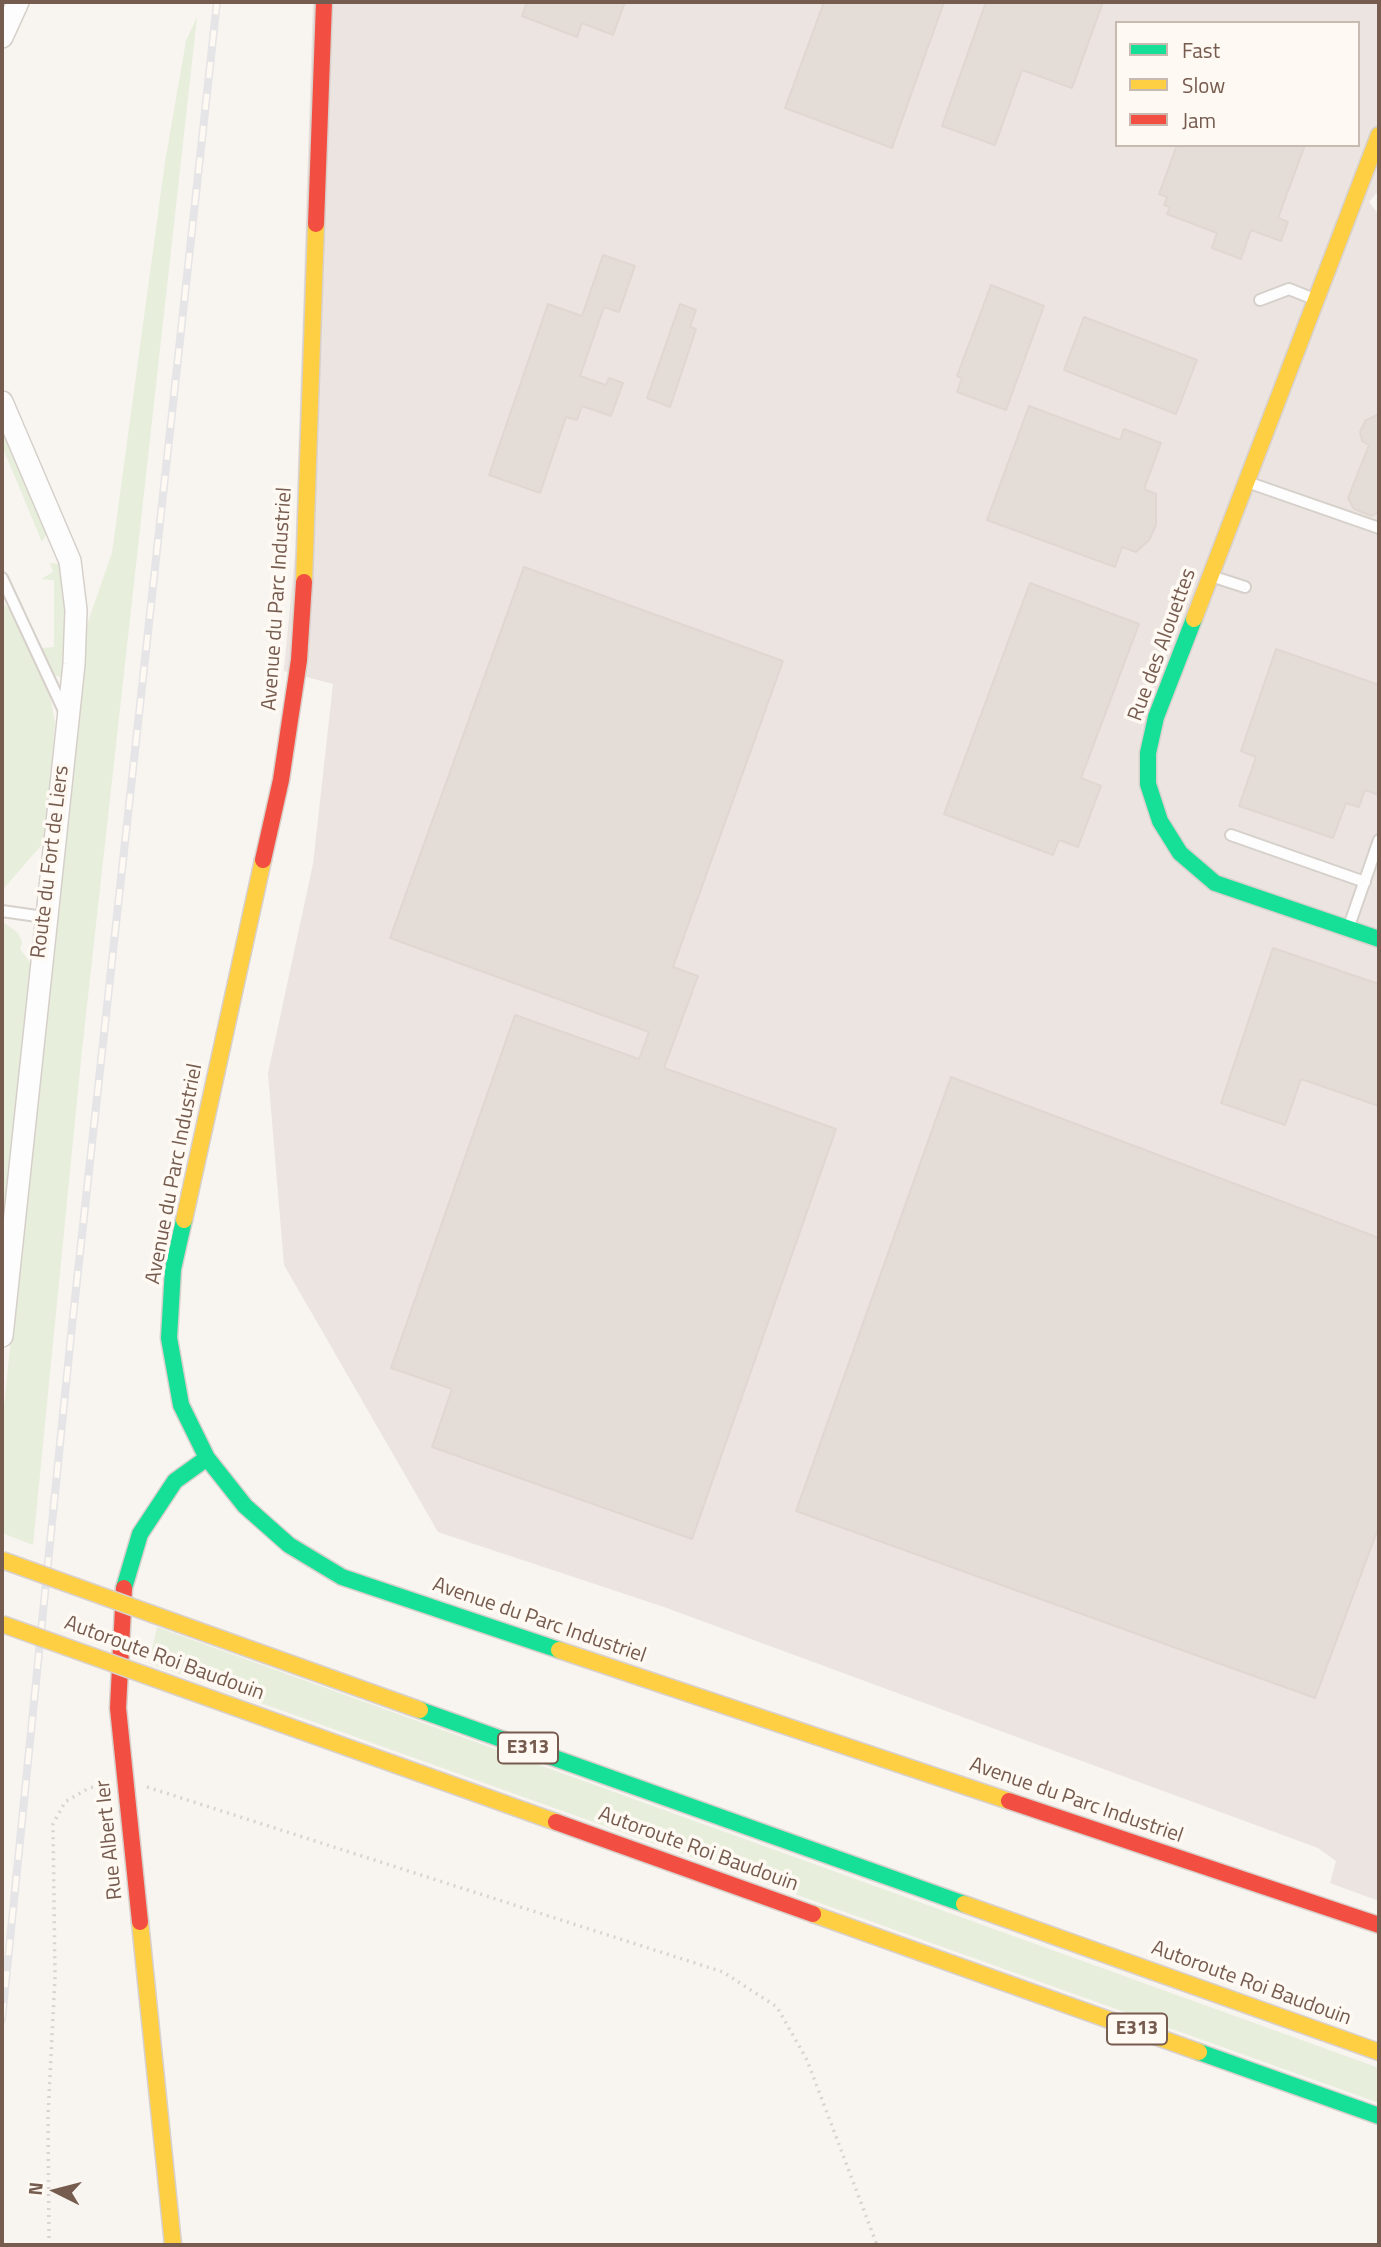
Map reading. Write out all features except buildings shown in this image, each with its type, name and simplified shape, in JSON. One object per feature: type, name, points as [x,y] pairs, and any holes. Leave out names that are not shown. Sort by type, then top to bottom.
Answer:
[{"type":"main road","name":"Avenue du Parc Industriel","points":[[324,2],[304,585],[299,660],[281,780],[173,1269],[169,1338],[181,1405],[207,1458],[245,1506],[289,1545],[342,1577],[1379,1924]]},
{"type":"main road","name":"Rue des Alouettes","points":[[1379,135],[1156,717],[1148,753],[1148,783],[1160,821],[1180,853],[1215,883],[1379,939]]},
{"type":"main road","name":"Rue Albert Ier","points":[[173,2245],[118,1708],[125,1576],[140,1534],[175,1481],[207,1458]]},
{"type":"main road","name":"Autoroute Roi Baudouin","points":[[2,1560],[1379,2052]]},
{"type":"main road","name":"Autoroute Roi Baudouin","points":[[2,1624],[1379,2116]]},
{"type":"street","points":[[2,37],[18,2]]},
{"type":"street","name":"Route du Fort de Liers","points":[[2,402],[70,561],[76,610],[68,714],[44,917],[2,1336]]},
{"type":"lane","points":[[1260,300],[1289,289],[1317,300]]},
{"type":"lane","points":[[1247,482],[1379,528]]},
{"type":"lane","points":[[1210,576],[1244,587]]},
{"type":"lane","points":[[2,578],[48,674],[62,712],[68,714]]},
{"type":"lane","points":[[1231,835],[1365,882]]},
{"type":"lane","points":[[1349,929],[1379,840]]},
{"type":"lane","points":[[2,911],[44,917]]},
{"type":"path","points":[[49,2245],[48,2116],[55,1976],[53,1824],[65,1802],[89,1788],[125,1780],[723,1972],[777,2007],[807,2060],[877,2245]]},
{"type":"shaded area","points":[[313,2],[1379,2],[1379,190],[1369,202],[1379,215],[1379,1901],[1330,1883],[1336,1861],[1318,1848],[664,1607],[438,1532],[284,1265],[268,1073],[313,864],[333,684],[284,671],[295,553]]},
{"type":"green space","points":[[197,17],[82,1050],[33,1545],[2,1533],[2,1426],[83,636],[112,553],[165,162],[186,41]]},
{"type":"green space","points":[[2,419],[49,529],[42,542],[2,446]]},
{"type":"green space","points":[[50,563],[61,564],[67,584],[64,678],[54,675],[42,648],[54,647],[54,580],[41,579],[53,572]]},
{"type":"green space","points":[[2,602],[9,609],[49,690],[55,723],[45,841],[5,887],[2,898]]},
{"type":"green space","points":[[2,907],[3,922],[18,933],[22,942],[20,949],[30,962],[31,976],[2,1248]]},
{"type":"green space","points":[[157,1627],[1379,2068],[1379,2103],[149,1663]]},
{"type":"railway","points":[[2,2019],[71,1335],[217,2]]},
{"type":"traffic: fast","points":[[1194,619],[1156,717],[1148,753],[1148,784],[1160,821],[1180,853],[1215,883],[1379,939]]},
{"type":"traffic: fast","points":[[184,1220],[173,1269],[169,1338],[181,1405],[207,1458],[245,1506],[289,1545],[342,1577],[559,1650]]},
{"type":"traffic: fast","points":[[124,1588],[140,1534],[175,1481],[207,1458]]},
{"type":"traffic: fast","points":[[420,1710],[964,1904]]},
{"type":"traffic: fast","points":[[1199,2052],[1379,2116]]},
{"type":"traffic: slow","points":[[1194,619],[1379,135]]},
{"type":"traffic: slow","points":[[304,582],[316,224]]},
{"type":"traffic: slow","points":[[184,1220],[263,860]]},
{"type":"traffic: slow","points":[[2,1560],[152,1614]]},
{"type":"traffic: slow","points":[[152,1614],[420,1710]]},
{"type":"traffic: slow","points":[[2,1624],[145,1675]]},
{"type":"traffic: slow","points":[[559,1650],[1009,1801]]},
{"type":"traffic: slow","points":[[145,1675],[556,1822]]},
{"type":"traffic: slow","points":[[964,1904],[1379,2052]]},
{"type":"traffic: slow","points":[[813,1914],[1199,2052]]},
{"type":"traffic: slow","points":[[140,1922],[173,2245]]},
{"type":"traffic: jam","points":[[316,224],[324,2]]},
{"type":"traffic: jam","points":[[263,860],[281,780],[299,660],[304,582]]},
{"type":"traffic: jam","points":[[124,1588],[118,1708],[140,1922]]},
{"type":"traffic: jam","points":[[1009,1801],[1379,1925]]},
{"type":"traffic: jam","points":[[556,1822],[813,1914]]}]
